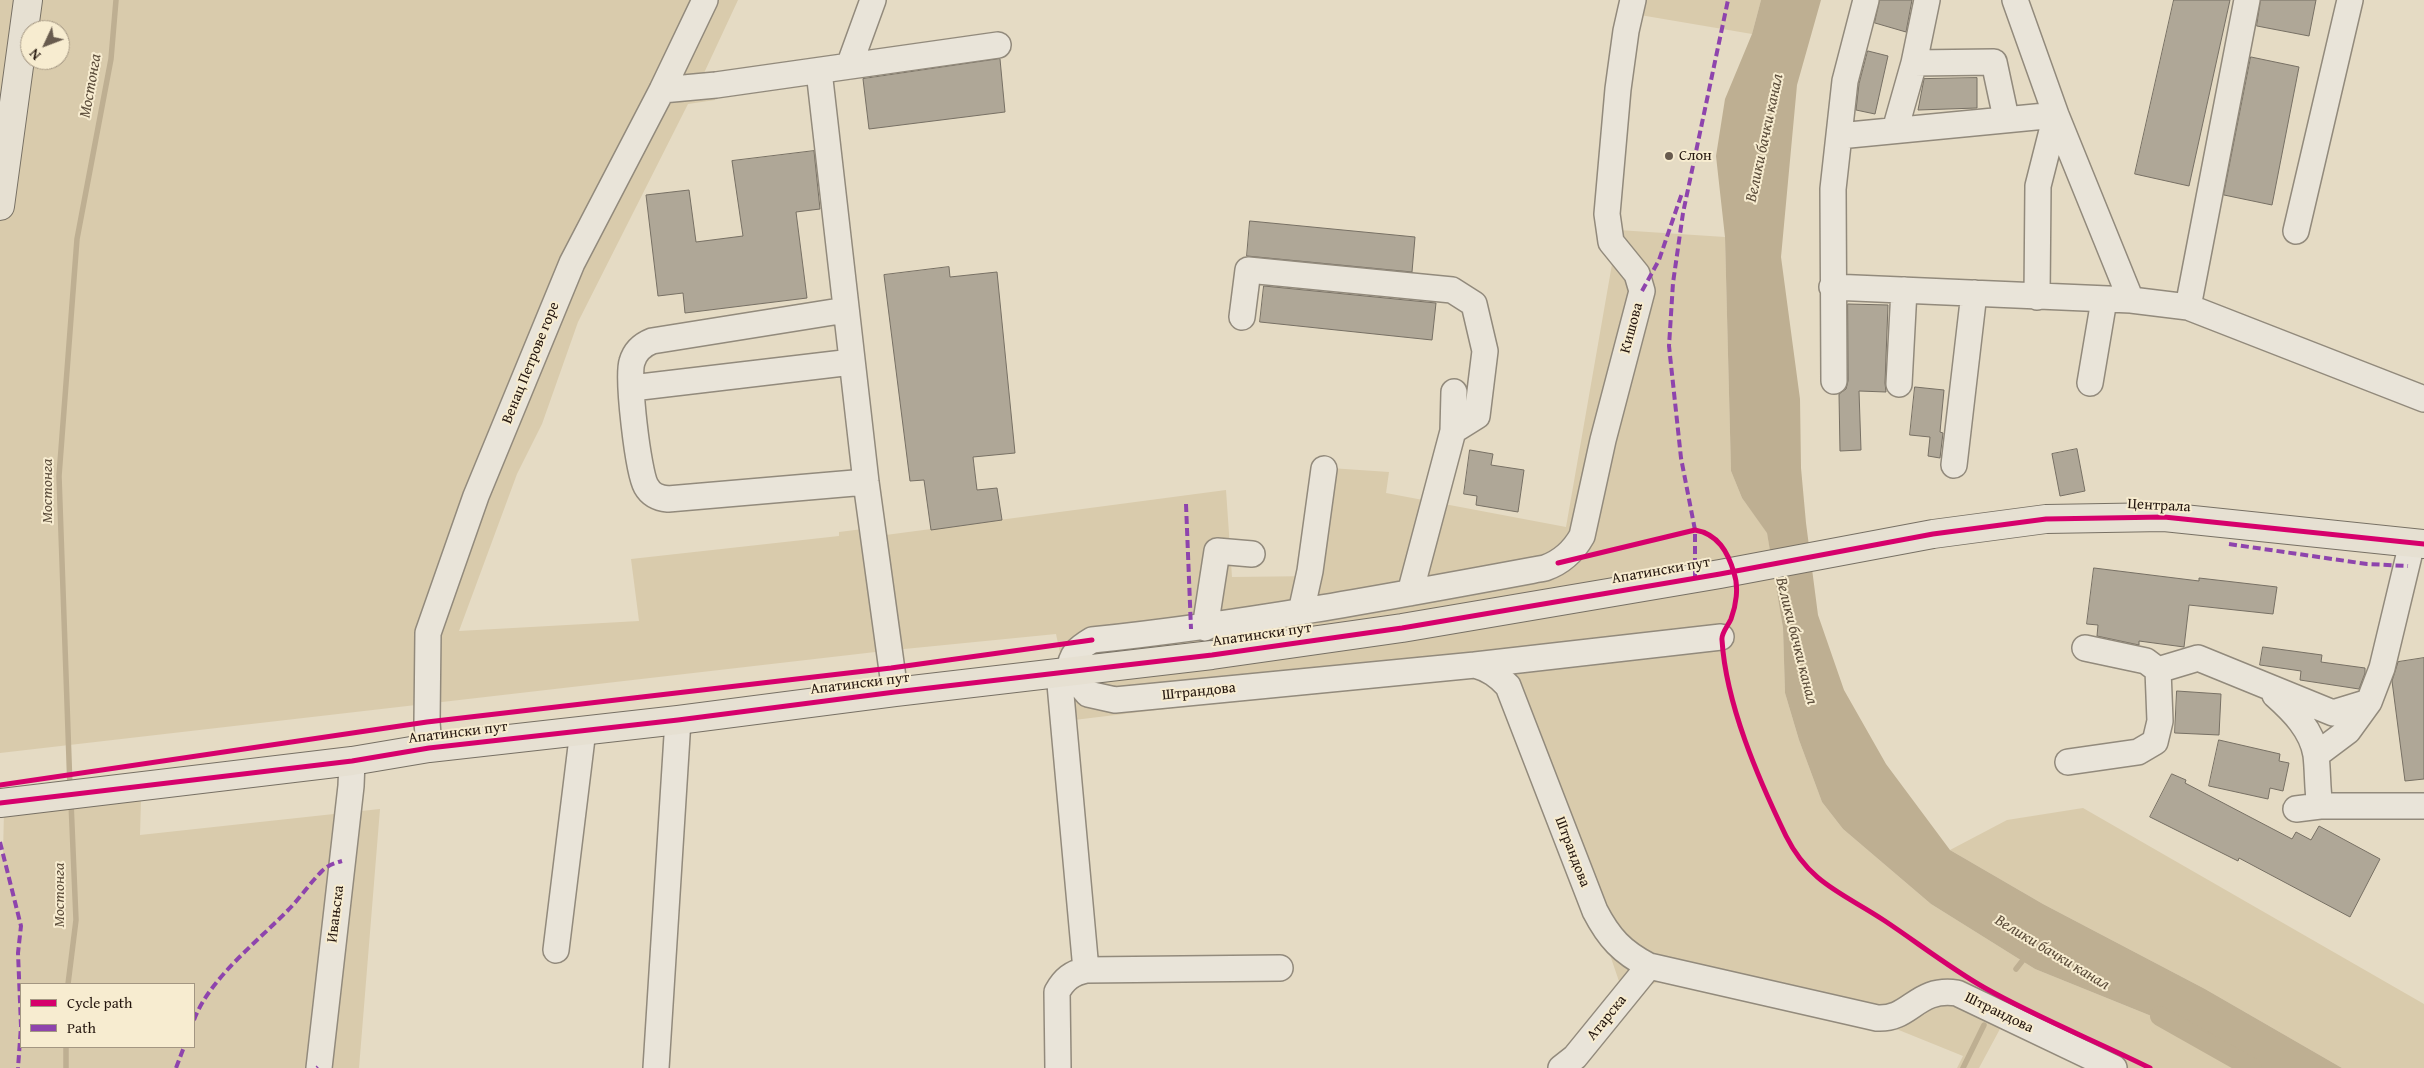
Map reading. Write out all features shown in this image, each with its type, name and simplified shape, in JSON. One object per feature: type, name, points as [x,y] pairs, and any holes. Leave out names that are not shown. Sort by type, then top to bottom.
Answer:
[{"type":"main road","points":[[0,206],[28,0]]},
{"type":"main road","name":"Централа","points":[[1720,574],[1987,525],[2046,519],[2164,516],[2418,543]]},
{"type":"main road","name":"Апатински пут","points":[[1,803],[105,789],[352,761],[429,748],[678,720],[895,692],[1125,667],[1402,628],[1720,574]]},
{"type":"street","name":"Венац Петрове горе","points":[[429,748],[427,722],[428,633],[476,496],[572,263],[662,90],[705,0]]},
{"type":"street","points":[[849,66],[873,0]]},
{"type":"street","name":"Кишова","points":[[1410,593],[1545,568],[1558,563],[1575,549],[1582,536],[1602,440],[1642,291],[1637,274],[1611,242],[1607,214],[1618,88],[1626,31],[1633,0]]},
{"type":"street","points":[[1834,382],[1832,287],[1833,189],[1845,81],[1866,0]]},
{"type":"street","points":[[1895,130],[1914,63],[1928,0]]},
{"type":"street","points":[[2015,0],[2056,115],[2131,300]]},
{"type":"street","points":[[2188,306],[2246,0]]},
{"type":"street","points":[[2296,231],[2350,0]]},
{"type":"street","points":[[662,90],[716,86],[998,45]]},
{"type":"street","points":[[1914,63],[1994,62],[2006,118]]},
{"type":"street","points":[[819,71],[866,482],[895,692]]},
{"type":"street","points":[[1839,136],[2006,118],[2056,115]]},
{"type":"street","points":[[2037,296],[2038,186],[2056,115]]},
{"type":"street","points":[[1242,317],[1248,270],[1452,290],[1467,297],[1474,304],[1485,351],[1477,416],[1453,431]]},
{"type":"street","points":[[1832,287],[2131,300],[2188,306],[2424,399]]},
{"type":"street","points":[[1899,384],[1904,290]]},
{"type":"street","points":[[1954,464],[1974,293]]},
{"type":"street","points":[[2090,383],[2104,300]]},
{"type":"street","points":[[846,310],[652,341],[642,345],[635,354],[631,364],[639,466],[647,488],[660,498],[866,482]]},
{"type":"street","points":[[632,388],[852,362]]},
{"type":"street","points":[[1086,970],[1064,673],[1070,659],[1077,650],[1092,640],[1205,628],[1410,593],[1453,431],[1454,392]]},
{"type":"street","points":[[1301,612],[1310,571],[1324,469]]},
{"type":"street","points":[[2316,755],[2348,731],[2369,702],[2382,668],[2418,543]]},
{"type":"street","points":[[1205,628],[1217,550],[1252,554]]},
{"type":"street","points":[[1475,665],[1721,637]]},
{"type":"street","points":[[2085,648],[2146,661],[2158,670]]},
{"type":"street","points":[[2158,670],[2198,658],[2333,713],[2369,702]]},
{"type":"street","name":"Штрандова","points":[[1064,673],[1088,694],[1115,700],[1475,665],[1486,668],[1499,676],[1508,686],[1595,911],[1606,932],[1630,956],[1650,966],[1877,1018],[1896,1016],[1929,994],[1939,992],[1957,993],[2114,1068]]},
{"type":"street","points":[[2068,762],[2138,752],[2155,742],[2160,721],[2158,670]]},
{"type":"street","points":[[2268,688],[2296,714],[2311,739],[2316,755],[2317,788],[2308,807],[2424,806]]},
{"type":"street","points":[[656,1068],[678,720]]},
{"type":"street","points":[[556,950],[583,730]]},
{"type":"street","name":"Ивањска","points":[[318,1068],[351,786],[352,761]]},
{"type":"street","name":"Атарска","points":[[1561,1068],[1575,1057],[1650,966]]},
{"type":"street","points":[[1058,1068],[1057,992],[1063,982],[1075,973],[1086,970],[1280,968]]},
{"type":"shaded area","points":[[0,0],[738,0],[704,73],[715,73],[715,100],[688,104],[578,322],[542,424],[517,474],[459,631],[639,621],[631,559],[839,536],[839,532],[863,529],[863,538],[1226,490],[1232,577],[1316,576],[1330,468],[1389,472],[1386,493],[1566,527],[1618,230],[1725,237],[1731,471],[1742,498],[1767,532],[1783,628],[1785,693],[1799,740],[1822,802],[1843,829],[1931,904],[2035,969],[2186,1030],[2255,1068],[2122,1068],[2008,1014],[1979,1068],[1957,1068],[1963,1056],[1832,1003],[1665,979],[1624,996],[1512,667],[1074,720],[1056,634],[884,651],[0,753]]},
{"type":"shaded area","points":[[1643,0],[1761,0],[1752,34],[1640,15]]},
{"type":"shaded area","points":[[141,800],[140,835],[380,809],[359,1068],[0,1068],[0,855],[3,854],[4,811]]},
{"type":"shaded area","points":[[2083,808],[2424,1004],[2424,1068],[2342,1068],[2205,989],[2043,904],[1950,850],[2007,820]]},
{"type":"water","points":[[1761,0],[1821,0],[1797,85],[1781,257],[1800,399],[1801,468],[1818,615],[1844,690],[1886,764],[1950,850],[2043,904],[2205,989],[2342,1068],[2255,1068],[2186,1030],[2035,969],[1931,904],[1843,829],[1822,802],[1799,740],[1785,693],[1783,628],[1767,533],[1742,498],[1731,471],[1725,237],[1716,156],[1725,99],[1752,34]]},
{"type":"building","points":[[1880,0],[1912,0],[1906,32],[1875,23]]},
{"type":"building","points":[[2174,0],[2230,0],[2189,186],[2135,174]]},
{"type":"building","points":[[2261,0],[2316,0],[2309,36],[2257,26]]},
{"type":"building","points":[[1868,51],[1888,56],[1875,114],[1856,110],[1859,84]]},
{"type":"building","points":[[2251,57],[2299,67],[2272,205],[2224,195]]},
{"type":"building","points":[[1000,59],[1005,112],[869,129],[863,79]]},
{"type":"building","points":[[1977,78],[1977,108],[1918,110],[1924,79]]},
{"type":"building","points":[[814,151],[820,209],[796,212],[807,298],[685,313],[683,293],[658,296],[646,195],[689,190],[696,242],[743,236],[732,161]]},
{"type":"building","points":[[1250,221],[1415,237],[1412,272],[1247,256]]},
{"type":"building","points":[[949,267],[950,277],[997,272],[1015,453],[973,457],[977,490],[997,488],[1002,520],[931,530],[924,480],[910,481],[884,275]]},
{"type":"building","points":[[1264,286],[1436,303],[1432,340],[1260,322]]},
{"type":"building","points":[[1848,304],[1888,305],[1886,392],[1859,391],[1861,450],[1840,451],[1839,394],[1846,389],[1848,381]]},
{"type":"building","points":[[1915,387],[1944,390],[1940,432],[1943,433],[1940,458],[1928,456],[1930,437],[1910,435]]},
{"type":"building","points":[[2077,449],[2085,491],[2060,496],[2052,454]]},
{"type":"building","points":[[1470,450],[1493,454],[1491,465],[1524,470],[1518,512],[1476,505],[1477,496],[1464,494]]},
{"type":"building","points":[[2094,568],[2199,581],[2199,578],[2277,587],[2273,614],[2189,605],[2184,647],[2139,641],[2139,645],[2097,636],[2098,625],[2087,624]]},
{"type":"building","points":[[2263,647],[2322,655],[2321,662],[2365,668],[2365,673],[2359,689],[2300,680],[2301,671],[2260,665]]},
{"type":"building","points":[[2424,658],[2424,779],[2405,781],[2392,681],[2398,662]]},
{"type":"building","points":[[2177,691],[2221,694],[2219,735],[2175,733]]},
{"type":"building","points":[[2219,740],[2280,754],[2279,761],[2289,763],[2283,791],[2270,788],[2268,799],[2209,786]]},
{"type":"building","points":[[2172,774],[2186,780],[2185,783],[2292,839],[2296,832],[2311,840],[2319,826],[2380,859],[2350,917],[2239,858],[2238,861],[2150,817]]},
{"type":"waterway","name":"Мостонга","points":[[70,788],[59,476],[77,239],[111,59],[116,0]]},
{"type":"waterway","name":"Мостонга","points":[[68,983],[76,920],[71,802]]},
{"type":"waterway","name":"Мостонга","points":[[2016,969],[2027,955]]},
{"type":"waterway","name":"Велики бачки канал","points":[[2160,1016],[2252,1068]]},
{"type":"waterway","name":"Мостонга","points":[[1963,1068],[1984,1025]]},
{"type":"waterway","name":"Мостонга","points":[[66,1048],[66,1068]]},
{"type":"marked path","points":[[1695,578],[1695,530],[1681,458],[1669,346],[1673,283],[1683,213],[1728,0]]},
{"type":"marked path","points":[[1642,291],[1659,260],[1682,193]]},
{"type":"marked path","points":[[1186,504],[1191,629]]},
{"type":"marked path","points":[[2229,544],[2367,564],[2408,566]]},
{"type":"marked path","points":[[0,842],[21,926],[18,953],[20,1002]]},
{"type":"marked path","points":[[195,1018],[201,1004],[237,960],[292,906],[322,871],[334,863],[342,861]]},
{"type":"marked path","points":[[18,1068],[20,1040]]},
{"type":"marked path","points":[[176,1068],[184,1048]]},
{"type":"cycle path","points":[[0,803],[352,761],[429,748],[678,720],[895,692],[1212,655],[1402,628],[1720,574],[1933,534],[2046,519],[2164,517],[2424,544]]},
{"type":"cycle path","points":[[1558,563],[1695,530],[1710,535],[1716,540],[1729,558],[1736,584],[1734,608],[1722,637],[1725,664],[1737,715],[1754,765],[1775,814],[1795,852],[1806,866],[1829,886],[1985,988],[2150,1068]]},
{"type":"cycle path","points":[[0,785],[427,722],[891,668],[1092,640]]},
{"type":"place","name":"Слон","points":[[1669,156]]}]
